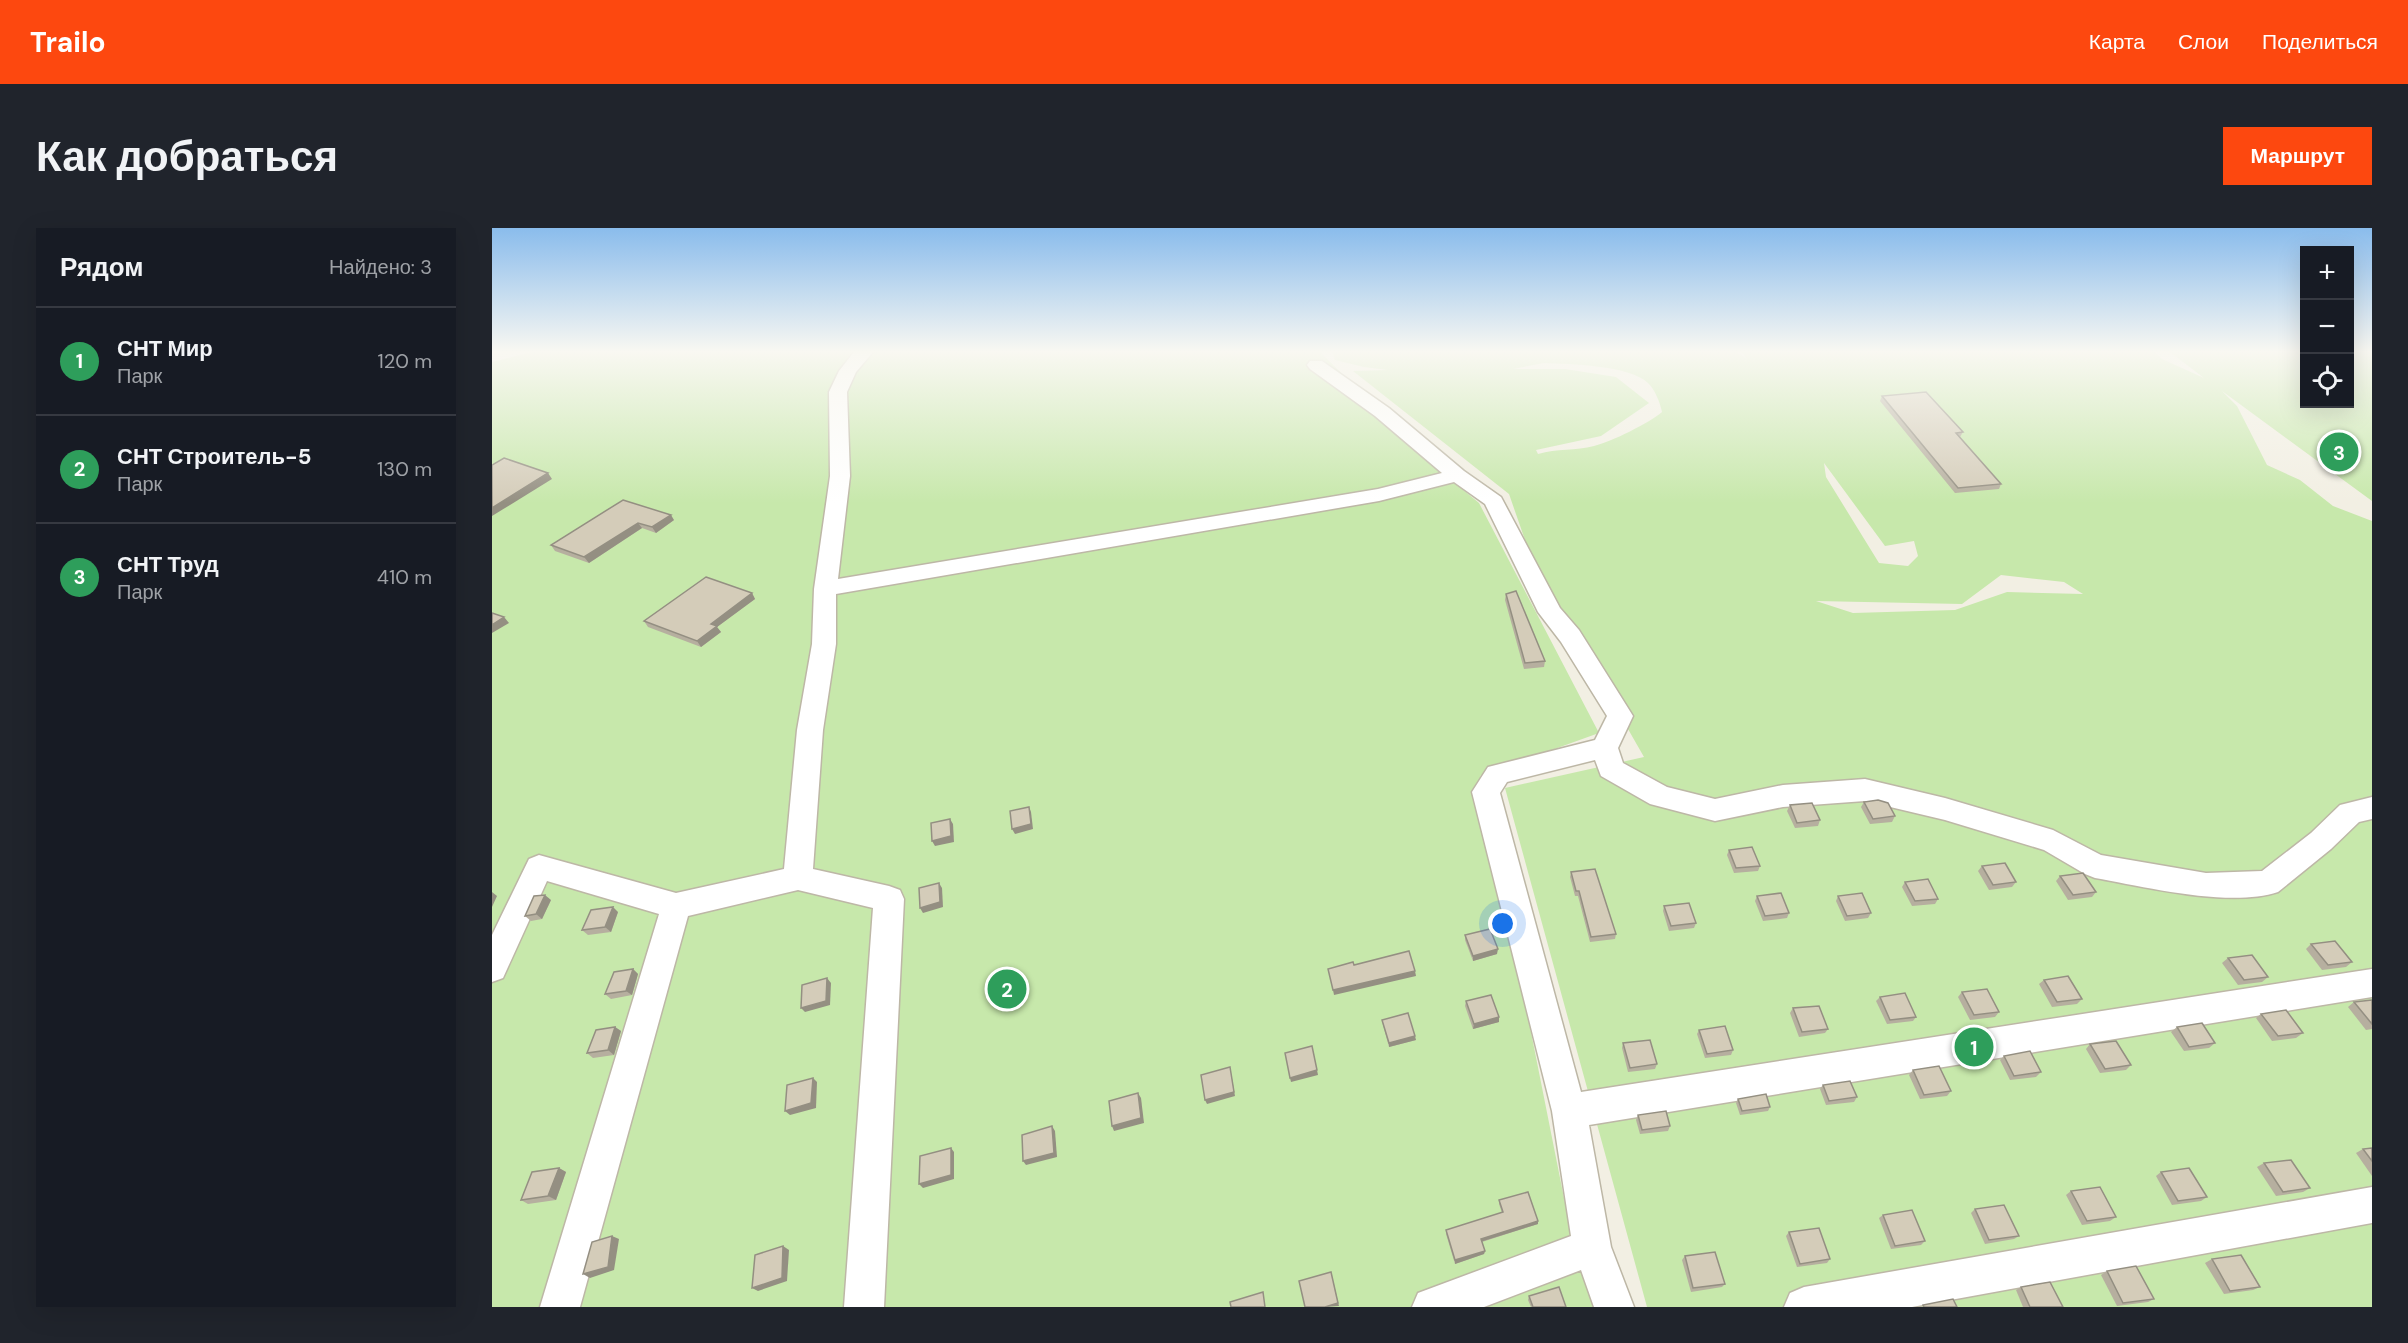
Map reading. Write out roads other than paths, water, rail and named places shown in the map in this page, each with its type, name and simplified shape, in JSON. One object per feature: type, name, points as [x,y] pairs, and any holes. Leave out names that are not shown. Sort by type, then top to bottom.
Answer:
[{"type":"street","points":[[798,878],[810,730],[824,644],[825,589],[840,476],[838,402]]},
{"type":"street","points":[[1368,402],[1457,475],[1494,501],[1550,612],[1570,636],[1620,716],[1605,748],[1611,769],[1660,796],[1715,810],[1783,796],[1865,790],[1945,809],[2053,841],[2095,866],[2206,885],[2268,884],[2321,841],[2350,813],[2372,808]]},
{"type":"street","points":[[825,589],[1379,495],[1457,475]]},
{"type":"street","points":[[1605,748],[1498,774],[1486,792],[1569,1111],[1592,1247],[1614,1307]]},
{"type":"street","points":[[492,968],[539,867],[676,906],[798,878],[889,899],[864,1307]]},
{"type":"street","points":[[560,1307],[676,906]]},
{"type":"street","points":[[1569,1111],[2372,983]]},
{"type":"street","points":[[1804,1307],[2372,1205]]},
{"type":"street","points":[[1432,1307],[1592,1247]]},
{"type":"place","name":"СНТ Труд","points":[[2339,452]]},
{"type":"place","name":"СНТ Строитель-5","points":[[1007,989]]},
{"type":"place","name":"СНТ Мир","points":[[1974,1047]]}]
